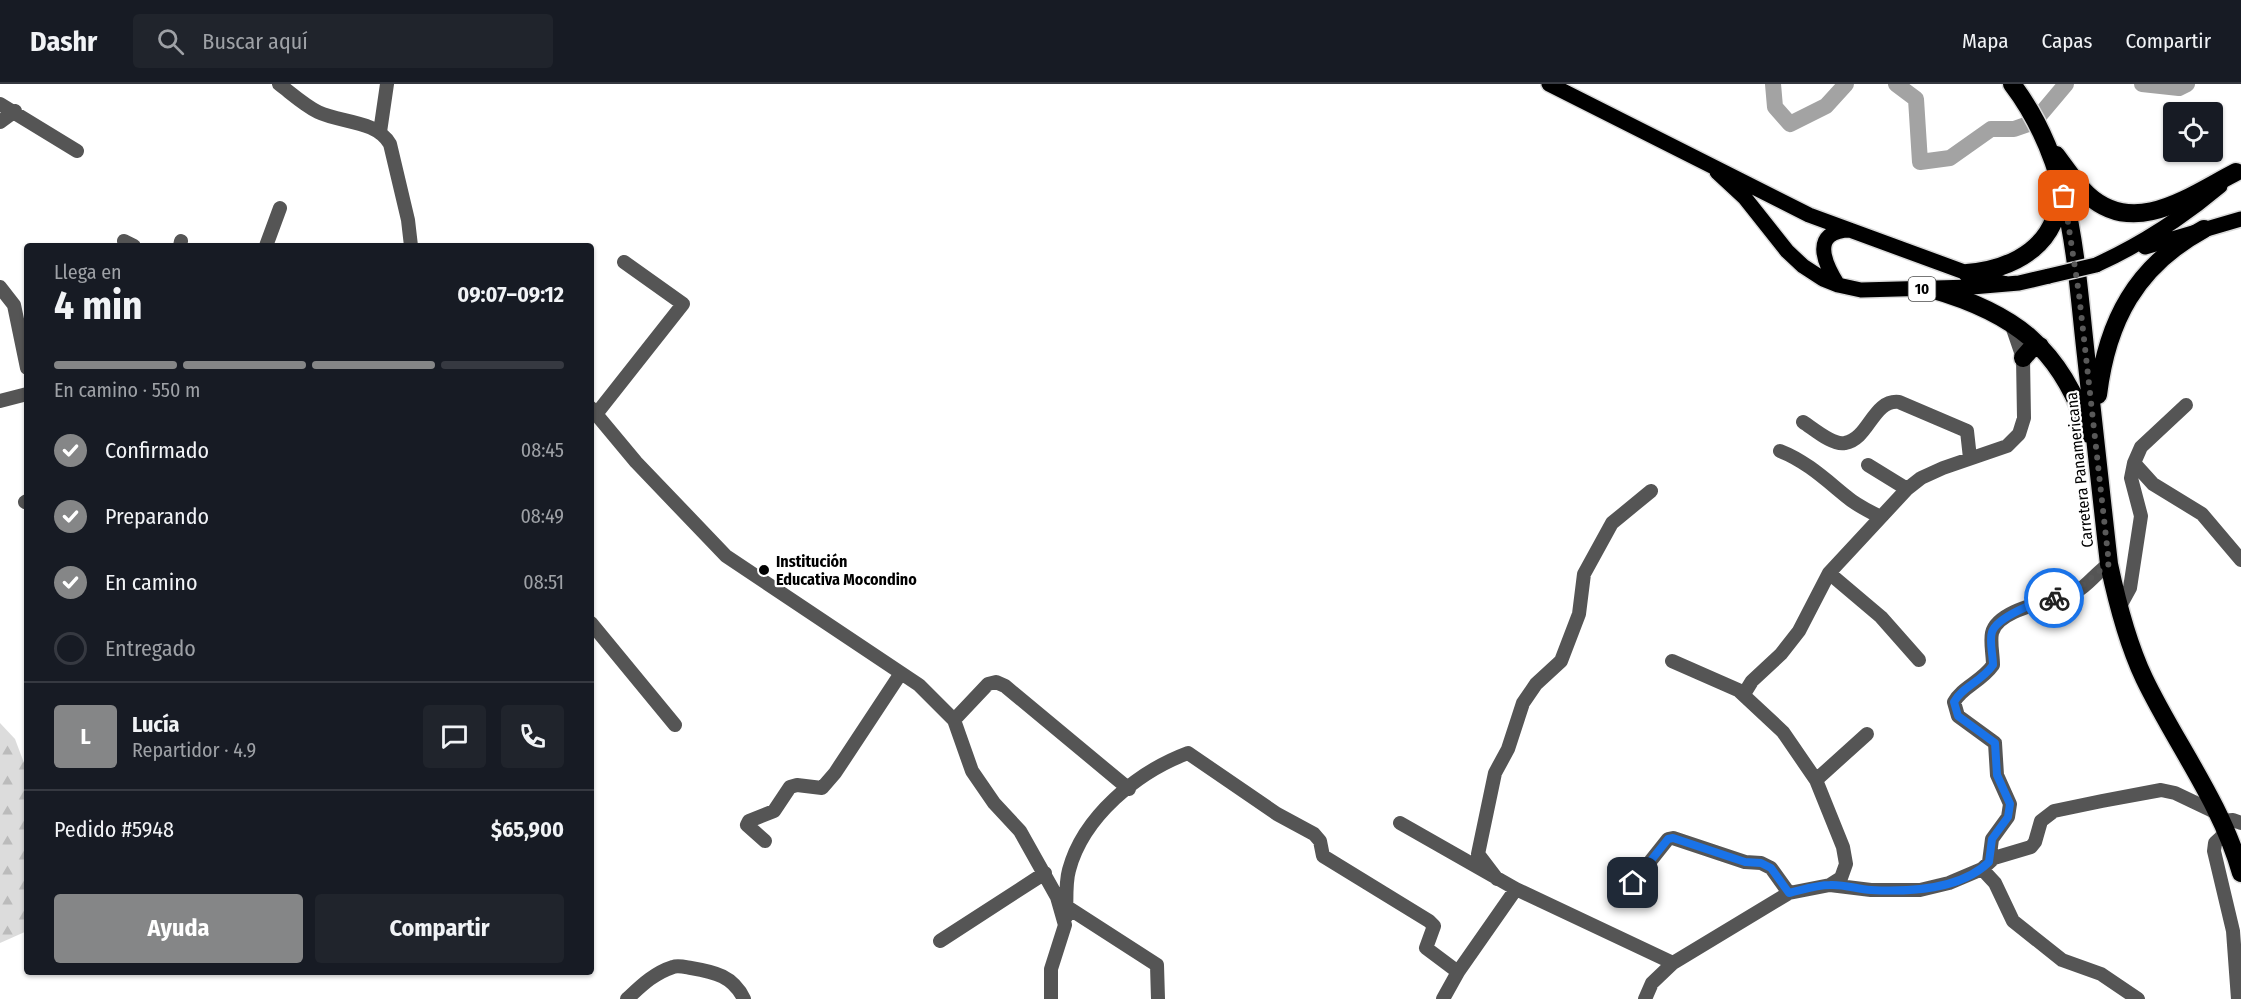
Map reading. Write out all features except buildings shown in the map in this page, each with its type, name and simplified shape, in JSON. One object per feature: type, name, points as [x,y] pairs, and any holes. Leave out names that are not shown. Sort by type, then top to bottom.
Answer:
[{"type":"highway","name":"Carretera Panamericana","points":[[2012,84],[2031,110],[2045,137],[2059,180],[2072,233],[2095,421],[2109,564],[2119,608],[2143,676],[2230,820],[2241,873]]},
{"type":"highway","points":[[2045,137],[2086,194],[2114,212],[2134,215],[2175,205],[2239,171]]},
{"type":"highway","points":[[1966,273],[1988,271],[2010,265],[2030,252],[2045,236],[2055,215],[2059,180]]},
{"type":"highway","points":[[2095,421],[2103,359],[2112,329],[2125,302],[2144,276],[2166,254],[2204,229]]},
{"type":"highway","points":[[1932,289],[1972,300],[2010,321],[2040,346],[2059,370],[2075,396],[2097,459]]},
{"type":"highway","points":[[2023,358],[2040,346]]},
{"type":"main road","name":"10","points":[[1549,84],[1701,158],[1809,215],[1966,273],[2006,284]]},
{"type":"main road","name":"10","points":[[1701,158],[1745,198],[1787,251],[1803,266],[1822,279],[1861,290],[1932,289],[2006,284],[2049,276],[2096,264],[2124,252],[2241,219]]},
{"type":"main road","name":"10","points":[[2124,252],[2193,209],[2239,171]]},
{"type":"main road","points":[[1838,285],[1824,259],[1823,247],[1829,236],[1839,231],[1853,230]]},
{"type":"street","points":[[279,84],[316,111],[381,132],[390,144],[408,220],[411,243]]},
{"type":"street","points":[[381,132],[387,84]]},
{"type":"street","points":[[0,104],[15,111],[76,151]]},
{"type":"street","points":[[0,122],[15,111]]},
{"type":"street","points":[[267,243],[280,208]]},
{"type":"street","points":[[624,262],[683,304],[594,411],[636,462],[726,556],[919,685],[954,720],[972,771],[993,803],[1020,831],[1045,873],[1065,925]]},
{"type":"street","points":[[0,286],[21,304],[24,336]]},
{"type":"street","points":[[1744,694],[1752,681],[1781,654],[1799,631],[1829,573],[1907,489],[1921,478],[2007,446],[2019,434],[2024,418],[2023,358],[2010,321]]},
{"type":"street","points":[[0,401],[24,395]]},
{"type":"street","points":[[1803,422],[1835,441],[1845,444],[1854,439],[1883,406],[1891,401],[1899,402],[1966,431],[1970,458]]},
{"type":"street","points":[[2119,608],[2130,588],[2140,516],[2131,478],[2134,463],[2141,447],[2186,405]]},
{"type":"street","points":[[1780,451],[1791,455],[1836,486],[1847,497],[1880,518]]},
{"type":"street","points":[[2134,463],[2153,484],[2202,514],[2241,560]]},
{"type":"street","points":[[1868,465],[1907,489]]},
{"type":"street","points":[[1497,879],[1478,854],[1495,773],[1508,749],[1523,702],[1536,684],[1561,661],[1579,614],[1584,574],[1612,524],[1651,490]]},
{"type":"street","points":[[2109,564],[2094,574],[2079,590],[2031,604],[1997,623],[1991,636],[1993,665],[1976,684],[1959,693],[1954,702],[1958,716],[1995,743],[1997,775],[2010,804],[2008,817],[1992,839],[1986,865],[2013,921],[2062,960],[2101,974],[2138,999]]},
{"type":"street","points":[[1829,573],[1881,617],[1919,660]]},
{"type":"street","points":[[594,627],[675,725]]},
{"type":"street","points":[[1672,661],[1744,694],[1783,732],[1816,780],[1844,847],[1846,864],[1841,878],[1830,885]]},
{"type":"street","points":[[765,841],[747,825],[749,821],[774,811],[790,786],[797,784],[822,788],[901,673]]},
{"type":"street","points":[[954,720],[988,684],[996,682],[1005,686],[1129,789]]},
{"type":"street","points":[[1816,780],[1868,734]]},
{"type":"street","points":[[1051,999],[1052,969],[1065,925],[1068,872],[1088,828],[1104,807],[1159,767],[1188,753],[1200,759],[1277,814],[1314,834],[1320,841],[1323,856],[1429,921],[1434,926],[1426,948],[1458,972]]},
{"type":"street","points":[[1645,999],[1652,983],[1673,963],[1789,893],[1830,885],[1870,890],[1920,890],[1949,883],[2031,847],[2035,842],[2041,821],[2054,812],[2161,790],[2175,793],[2230,820],[2215,843],[2214,851],[2233,931],[2238,999]]},
{"type":"street","points":[[1400,824],[1516,889],[1673,963]]},
{"type":"street","points":[[1633,883],[1668,839],[1673,838],[1745,862],[1761,863],[1771,868],[1789,893]]},
{"type":"street","points":[[940,941],[1045,873]]},
{"type":"street","points":[[1443,999],[1458,972],[1516,889]]},
{"type":"street","points":[[1067,907],[1157,965],[1158,999]]},
{"type":"street","points":[[627,999],[646,980],[675,966],[711,971],[728,977],[737,985],[744,999]]},
{"type":"green space","points":[[0,723],[15,739],[24,763],[24,932],[0,943]]},
{"type":"waterway","points":[[1773,84],[1775,107],[1790,124],[1826,106],[1846,84]]},
{"type":"waterway","points":[[1896,84],[1916,99],[1920,162],[1950,158],[1991,129],[2014,129],[2034,122],[2066,84]]},
{"type":"waterway","points":[[2142,84],[2179,88],[2187,84]]},
{"type":"way so far","points":[[2054,598],[2079,590],[2094,574],[2109,564],[2095,421],[2072,233],[2064,196]]},
{"type":"place","name":"Institución Educativa Mocondino","points":[[764,570]]},
{"type":"route","points":[[1633,883],[1668,839],[1673,838],[1745,862],[1761,863],[1771,868],[1789,893],[1830,885],[1870,890],[1920,890],[1949,883],[1982,869],[1989,862],[1992,839],[2008,817],[2010,804],[1997,775],[1995,743],[1958,716],[1954,702],[1959,693],[1976,684],[1993,665],[1991,636],[1997,623],[2031,604],[2054,598]]}]
